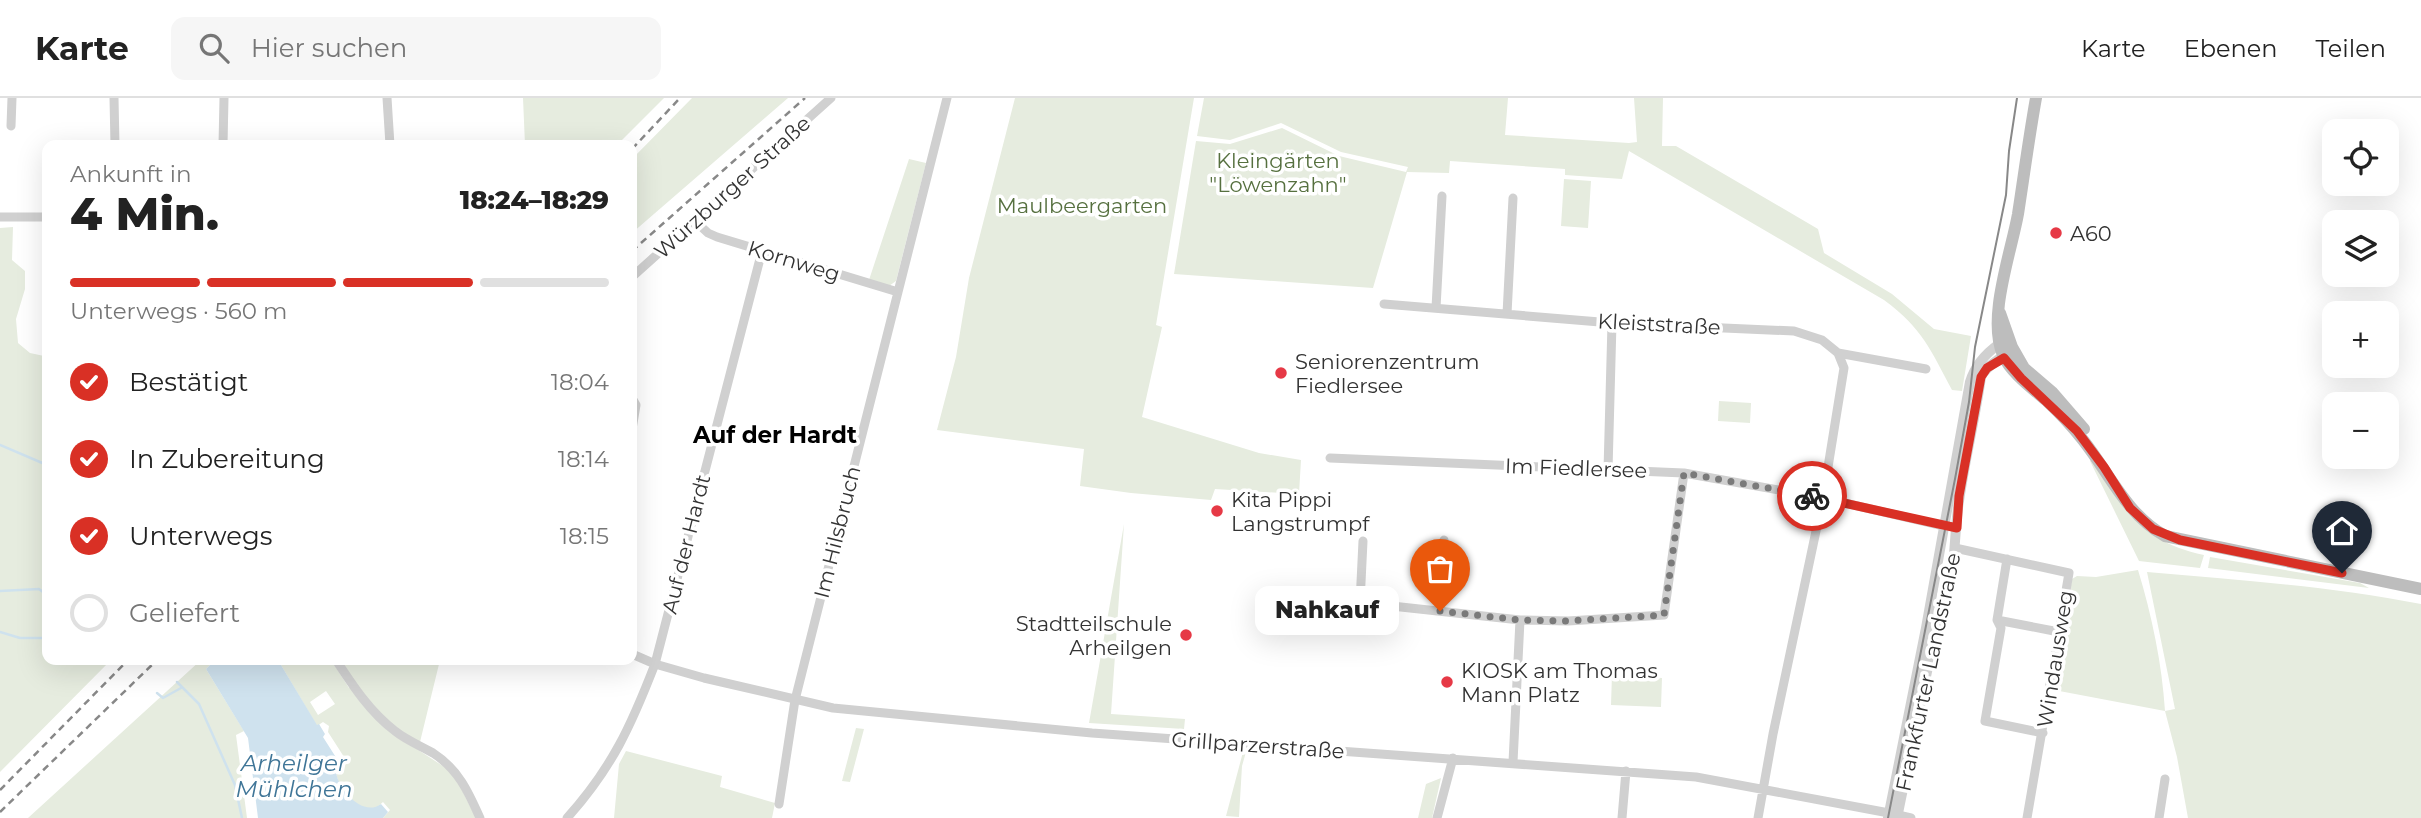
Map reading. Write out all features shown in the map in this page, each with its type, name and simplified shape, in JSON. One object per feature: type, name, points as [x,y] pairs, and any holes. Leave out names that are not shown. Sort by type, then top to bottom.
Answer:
[{"type":"main road","points":[[2036,98],[2018,213],[2001,291],[1997,330],[2005,350],[2052,392],[2081,424],[2130,508],[2165,536],[2421,589]]},
{"type":"street","points":[[11,126],[12,98]]},
{"type":"street","points":[[114,98],[115,140]]},
{"type":"street","points":[[223,140],[224,98]]},
{"type":"street","points":[[387,98],[390,140]]},
{"type":"street","name":"Würzburger Straße","points":[[637,273],[831,98]]},
{"type":"street","name":"Im Hilsbruch","points":[[779,804],[794,701],[947,98]]},
{"type":"street","points":[[1436,308],[1443,196]]},
{"type":"street","points":[[1507,314],[1517,218],[1513,198]]},
{"type":"street","points":[[0,217],[42,218]]},
{"type":"street","name":"Kornweg","points":[[695,221],[708,233],[898,292]]},
{"type":"street","name":"Auf der Hardt","points":[[567,818],[618,751],[655,664],[762,251]]},
{"type":"street","name":"Kleiststraße","points":[[1384,304],[1612,323],[1794,331],[1822,340],[1838,353],[1926,369]]},
{"type":"street","points":[[1608,470],[1612,323]]},
{"type":"street","name":"Frankfurter Landstraße","points":[[1893,816],[1970,382],[1986,354],[2005,350]]},
{"type":"street","name":"Frankfurter Landstraße","points":[[1893,816],[1938,618],[1944,608],[1955,548],[1959,496],[1981,377],[2005,350]]},
{"type":"street","points":[[1758,818],[1823,498],[1844,368],[1838,353]]},
{"type":"street","name":"Im Fiedlersee","points":[[1330,458],[1684,473],[1823,498],[1944,526]]},
{"type":"street","points":[[1291,595],[1520,620],[1568,621],[1664,615],[1684,473]]},
{"type":"street","name":"Frankfurter Landstraße","points":[[1944,526],[1957,528]]},
{"type":"street","points":[[1360,603],[1363,541]]},
{"type":"street","points":[[1440,611],[1444,541]]},
{"type":"street","name":"Windausweg","points":[[1955,548],[2069,573],[2027,818]]},
{"type":"street","points":[[2007,559],[1997,620],[2001,628],[1985,721],[2043,733]]},
{"type":"street","points":[[1513,762],[1520,620]]},
{"type":"street","points":[[1997,620],[2059,632]]},
{"type":"street","name":"Grillparzerstraße","points":[[637,656],[655,664],[794,701],[846,710],[1092,733],[1696,776],[1911,818]]},
{"type":"street","points":[[340,665],[374,712],[396,733],[451,766],[461,778],[480,818]]},
{"type":"street","points":[[1437,818],[1453,758]]},
{"type":"street","points":[[1622,818],[1626,771]]},
{"type":"street","points":[[2159,818],[2165,779]]},
{"type":"green space","points":[[523,98],[664,98],[622,140],[525,140]]},
{"type":"green space","points":[[692,98],[788,98],[637,229],[637,154]]},
{"type":"green space","name":"Maulbeergarten","points":[[1015,98],[1194,98],[1156,325],[1162,327],[1142,417],[1259,453],[1301,460],[1299,494],[1215,489],[1211,500],[1080,486],[1084,449],[937,430],[956,357],[969,278]]},
{"type":"green space","name":"Kleingärten \"Löwenzahn\"","points":[[1204,98],[1508,98],[1505,135],[1629,143],[1637,142],[1634,98],[1663,98],[1662,146],[1676,146],[1818,229],[1824,253],[1892,294],[1934,329],[1971,336],[1962,391],[1952,390],[1917,330],[1884,300],[1629,151],[1622,179],[1565,175],[1565,169],[1450,161],[1449,173],[1407,172],[1373,288],[1174,274],[1196,141],[1230,144],[1282,128],[1339,156],[1406,172],[1408,167],[1341,152],[1281,123],[1230,140],[1197,136]]},
{"type":"green space","points":[[909,159],[926,163],[896,281],[889,286],[869,280]]},
{"type":"green space","points":[[1564,179],[1591,181],[1588,228],[1561,226]]},
{"type":"green space","points":[[13,227],[12,260],[25,271],[25,289],[16,319],[18,343],[30,353],[42,356],[42,665],[106,665],[0,772],[0,228]]},
{"type":"green space","points":[[1719,401],[1751,403],[1750,423],[1718,421]]},
{"type":"green space","points":[[2092,459],[2113,493],[2136,521],[2165,542],[2204,555],[2200,568],[2139,561],[2090,461]]},
{"type":"green space","points":[[1124,524],[1111,714],[1185,719],[1184,729],[1089,723]]},
{"type":"green space","points":[[2210,557],[2360,583],[2369,588],[2208,568]]},
{"type":"green space","points":[[2138,570],[2156,640],[2165,711],[2054,690],[2072,579],[2077,576],[2096,577]]},
{"type":"green space","points":[[2147,572],[2319,588],[2421,604],[2421,818],[2188,818],[2165,711],[2175,709]]},
{"type":"green space","points":[[196,665],[210,665],[206,669],[244,731],[236,735],[247,818],[28,818]]},
{"type":"green space","points":[[281,665],[334,665],[349,688],[356,684],[344,665],[439,665],[420,742],[383,727],[449,770],[476,818],[383,818],[390,810],[383,802],[374,810],[360,806],[348,796],[339,783],[336,770],[346,760],[328,732],[329,726],[323,722],[317,726]],"holes":[[[326,691],[335,704],[318,715],[310,702]]]},
{"type":"green space","points":[[1612,674],[1662,678],[1661,707],[1611,705]]},
{"type":"green space","points":[[856,728],[864,729],[850,782],[842,781]]},
{"type":"green space","points":[[626,751],[722,776],[720,787],[775,803],[772,818],[614,818],[619,764]]},
{"type":"green space","points":[[1243,752],[1246,752],[1242,766],[1239,817],[1226,816]]},
{"type":"green space","points":[[1441,778],[1432,818],[1418,818],[1426,784]]},
{"type":"water","name":"Arheilger Mühlchen","points":[[210,665],[281,665],[325,734],[323,737],[337,759],[341,756],[345,761],[336,770],[345,792],[359,804],[374,807],[381,804],[388,812],[383,818],[258,818],[248,738],[206,669]]},
{"type":"waterway","points":[[0,445],[42,463]]},
{"type":"waterway","points":[[0,591],[39,589],[42,591]]},
{"type":"waterway","points":[[0,632],[20,638],[42,638]]},
{"type":"waterway","points":[[177,682],[199,704],[235,785],[242,818]]},
{"type":"waterway","points":[[157,693],[163,698],[181,688]]},
{"type":"tram line","points":[[1888,818],[1969,402],[1975,347],[2006,195],[2017,98]]},
{"type":"railway","points":[[637,144],[680,98]]},
{"type":"railway","points":[[637,247],[805,98]]},
{"type":"railway","points":[[0,790],[123,665]]},
{"type":"railway","points":[[0,812],[152,665]]},
{"type":"way so far","points":[[1440,611],[1520,620],[1568,621],[1664,615],[1684,473],[1812,496]]},
{"type":"place","name":"A60","points":[[2056,233]]},
{"type":"place","name":"Seniorenzentrum Fiedlersee","points":[[1281,373]]},
{"type":"place","name":"Kita Pippi Langstrumpf","points":[[1217,511]]},
{"type":"place","name":"Nahkauf","points":[[1440,611]]},
{"type":"place","name":"Stadtteilschule Arheilgen","points":[[1186,635]]},
{"type":"place","name":"KIOSK am Thomas Mann Platz","points":[[1447,682]]},
{"type":"district","name":"Auf der Hardt","points":[[775,435]]},
{"type":"route","points":[[1812,496],[1957,528],[1959,496],[1981,377],[1987,368],[2004,358],[2021,378],[2077,431],[2104,467],[2123,499],[2153,529],[2180,540],[2342,573]]}]
